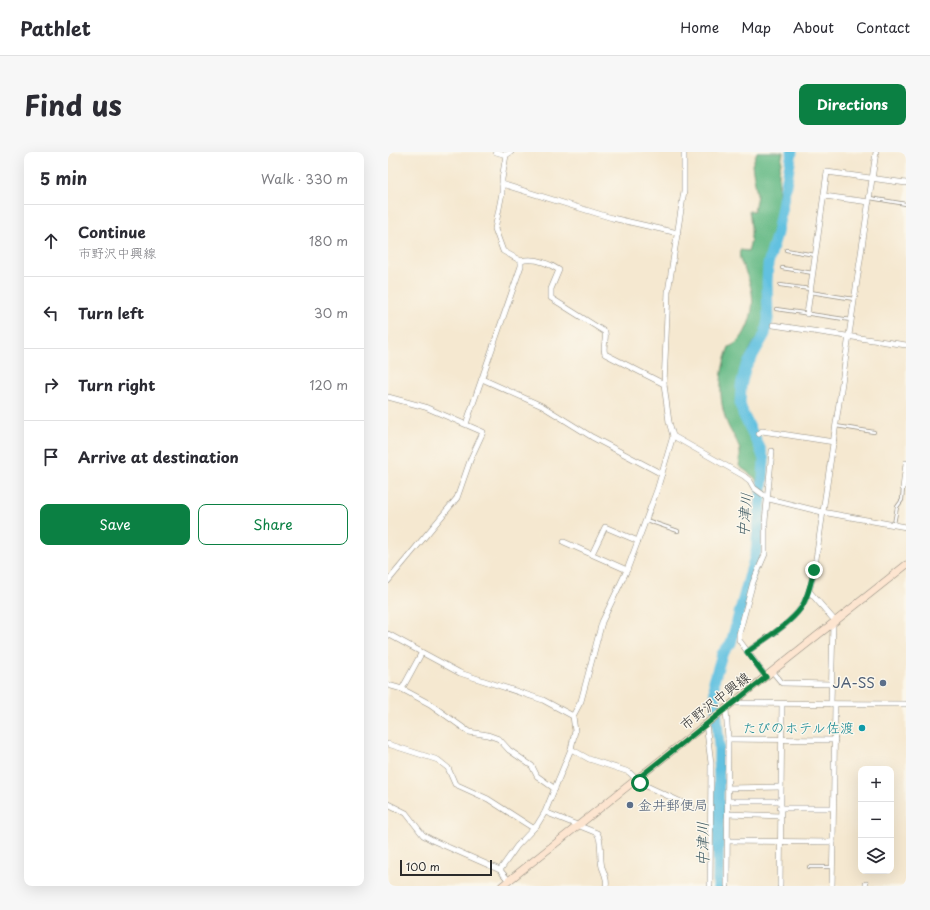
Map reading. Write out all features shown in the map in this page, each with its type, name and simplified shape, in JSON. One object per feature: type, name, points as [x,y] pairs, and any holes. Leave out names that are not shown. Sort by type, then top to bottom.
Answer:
[{"type":"main road","name":"市野沢中興線","points":[[502,886],[906,565]]},
{"type":"street","points":[[496,152],[506,155],[511,152]]},
{"type":"street","points":[[500,870],[517,846],[533,828],[537,826],[545,812],[571,749],[575,731],[572,716],[581,701],[602,622],[627,570],[662,474],[673,436],[669,422],[664,384],[668,292],[684,191],[684,152]]},
{"type":"street","points":[[747,652],[793,617],[800,609],[809,591],[816,559],[822,512],[834,442],[848,335],[876,152]]},
{"type":"street","points":[[506,155],[502,193],[494,229],[503,251],[521,261],[527,259],[538,261],[559,270],[551,289],[550,298],[604,332],[606,339],[605,354],[664,384]]},
{"type":"street","points":[[807,314],[827,172],[906,183]]},
{"type":"street","points":[[502,184],[612,218],[678,233]]},
{"type":"street","points":[[824,196],[869,200]]},
{"type":"street","points":[[466,424],[521,261]]},
{"type":"street","points":[[773,325],[848,335],[906,345]]},
{"type":"street","points":[[482,379],[542,406],[592,437],[662,474]]},
{"type":"street","points":[[388,397],[425,407],[483,432],[471,458],[457,498],[388,581]]},
{"type":"street","points":[[759,434],[762,431],[834,442]]},
{"type":"street","points":[[673,436],[744,476],[750,481],[754,488],[768,499],[822,512],[906,527]]},
{"type":"street","points":[[766,677],[747,652],[740,640],[739,634],[753,582],[765,554],[765,522],[772,451]]},
{"type":"street","points":[[903,488],[906,463]]},
{"type":"street","points":[[592,554],[605,527],[638,541]]},
{"type":"street","points":[[564,542],[627,570]]},
{"type":"street","points":[[809,591],[834,622],[832,684],[834,740],[832,886]]},
{"type":"street","points":[[388,634],[421,654],[460,673],[543,700],[572,716]]},
{"type":"street","points":[[402,689],[421,654]]},
{"type":"street","points":[[773,672],[782,683],[832,684]]},
{"type":"street","points":[[388,685],[402,689],[430,704],[469,732],[488,735],[499,739],[509,750],[532,766],[537,776],[555,789]]},
{"type":"street","points":[[734,703],[906,704]]},
{"type":"street","points":[[780,886],[782,704]]},
{"type":"street","points":[[724,710],[728,739],[727,886]]},
{"type":"street","points":[[707,723],[711,762],[710,886]]},
{"type":"street","points":[[728,739],[834,740]]},
{"type":"street","points":[[388,744],[438,760],[448,768],[455,784],[488,798],[533,828]]},
{"type":"street","points":[[571,749],[589,759],[629,772],[640,783],[692,807]]},
{"type":"street","points":[[728,788],[780,787]]},
{"type":"street","points":[[728,801],[780,801]]},
{"type":"street","points":[[388,804],[406,813],[423,835],[500,870],[509,881]]},
{"type":"street","points":[[780,808],[832,808]]},
{"type":"street","points":[[545,812],[597,833],[600,838],[601,862],[607,882],[606,886]]},
{"type":"street","points":[[728,814],[780,816]]},
{"type":"street","points":[[728,841],[833,842]]},
{"type":"lane","points":[[869,200],[906,204]]},
{"type":"lane","points":[[786,250],[815,255]]},
{"type":"lane","points":[[782,268],[813,273]]},
{"type":"lane","points":[[780,285],[854,299]]},
{"type":"lane","points":[[776,310],[851,320]]},
{"type":"lane","points":[[836,426],[874,432]]},
{"type":"lane","points":[[894,525],[897,507],[902,500],[903,488]]},
{"type":"lane","points":[[646,520],[678,531]]},
{"type":"lane","points":[[809,867],[832,867]]},
{"type":"green space","points":[[757,152],[783,152],[779,171],[779,197],[775,237],[764,270],[765,319],[763,330],[753,344],[742,365],[737,388],[738,412],[758,450],[761,461],[759,484],[754,477],[739,466],[740,450],[725,417],[721,399],[722,373],[726,355],[729,347],[739,341],[743,335],[752,312],[753,299],[751,286],[741,262],[740,250],[748,251],[751,241],[749,211],[754,211],[757,195],[752,165]]},
{"type":"waterway","name":"中津川","points":[[718,886],[719,746],[714,681],[722,654],[731,643],[756,552],[764,460],[760,448],[743,414],[740,403],[741,386],[745,369],[765,334],[768,319],[768,264],[777,233],[792,152]]},
{"type":"place","name":"JA-SS","points":[[883,683]]},
{"type":"place","name":"たびのホテル佐渡","points":[[862,728]]},
{"type":"place","name":"金井郵便局","points":[[630,805]]},
{"type":"route","points":[[640,783],[637,779],[766,677],[747,652],[793,617],[800,609],[807,596],[814,570]]}]
